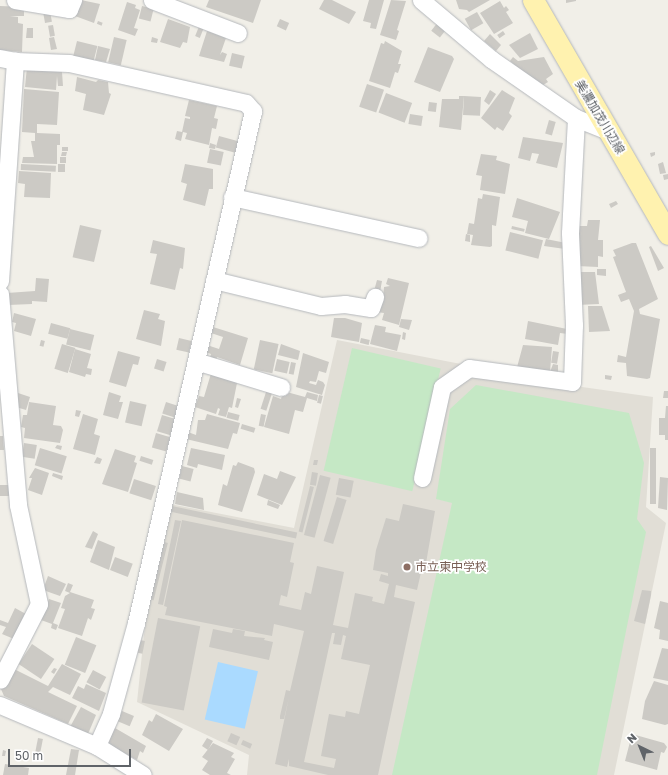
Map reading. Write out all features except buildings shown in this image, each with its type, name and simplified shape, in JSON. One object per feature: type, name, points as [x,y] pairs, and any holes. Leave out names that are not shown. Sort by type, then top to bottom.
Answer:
[{"type":"main road","name":"美濃加茂川辺線","points":[[532,0],[668,234]]},
{"type":"street","points":[[15,0],[69,9],[73,0]]},
{"type":"street","points":[[152,0],[238,33]]},
{"type":"street","points":[[421,0],[491,59],[576,118],[608,131]]},
{"type":"street","points":[[0,281],[8,60],[69,63],[246,102],[253,111],[232,197],[136,623],[111,714],[97,746]]},
{"type":"street","points":[[422,478],[442,387],[469,368],[572,382],[574,324],[570,232],[576,118]]},
{"type":"street","points":[[232,197],[419,238]]},
{"type":"street","points":[[214,280],[321,306],[345,304],[371,308],[374,297]]},
{"type":"street","points":[[0,294],[18,505],[39,604],[0,680]]},
{"type":"street","points":[[196,361],[281,387]]},
{"type":"street","points":[[0,705],[97,746],[143,775]]},
{"type":"shaded area","name":"市立東中学校","points":[[337,340],[575,386],[653,397],[646,507],[666,523],[614,775],[247,775],[249,755],[137,702],[147,606],[170,504],[294,528]]},
{"type":"green space","points":[[352,348],[441,368],[412,491],[324,471]]},
{"type":"green space","points":[[476,385],[629,413],[644,463],[637,519],[646,532],[597,775],[392,775],[452,503],[436,499],[450,409]]},
{"type":"water","points":[[218,662],[258,671],[245,729],[205,719]]},
{"type":"place","name":"市立東中学校","points":[[407,567]]}]
